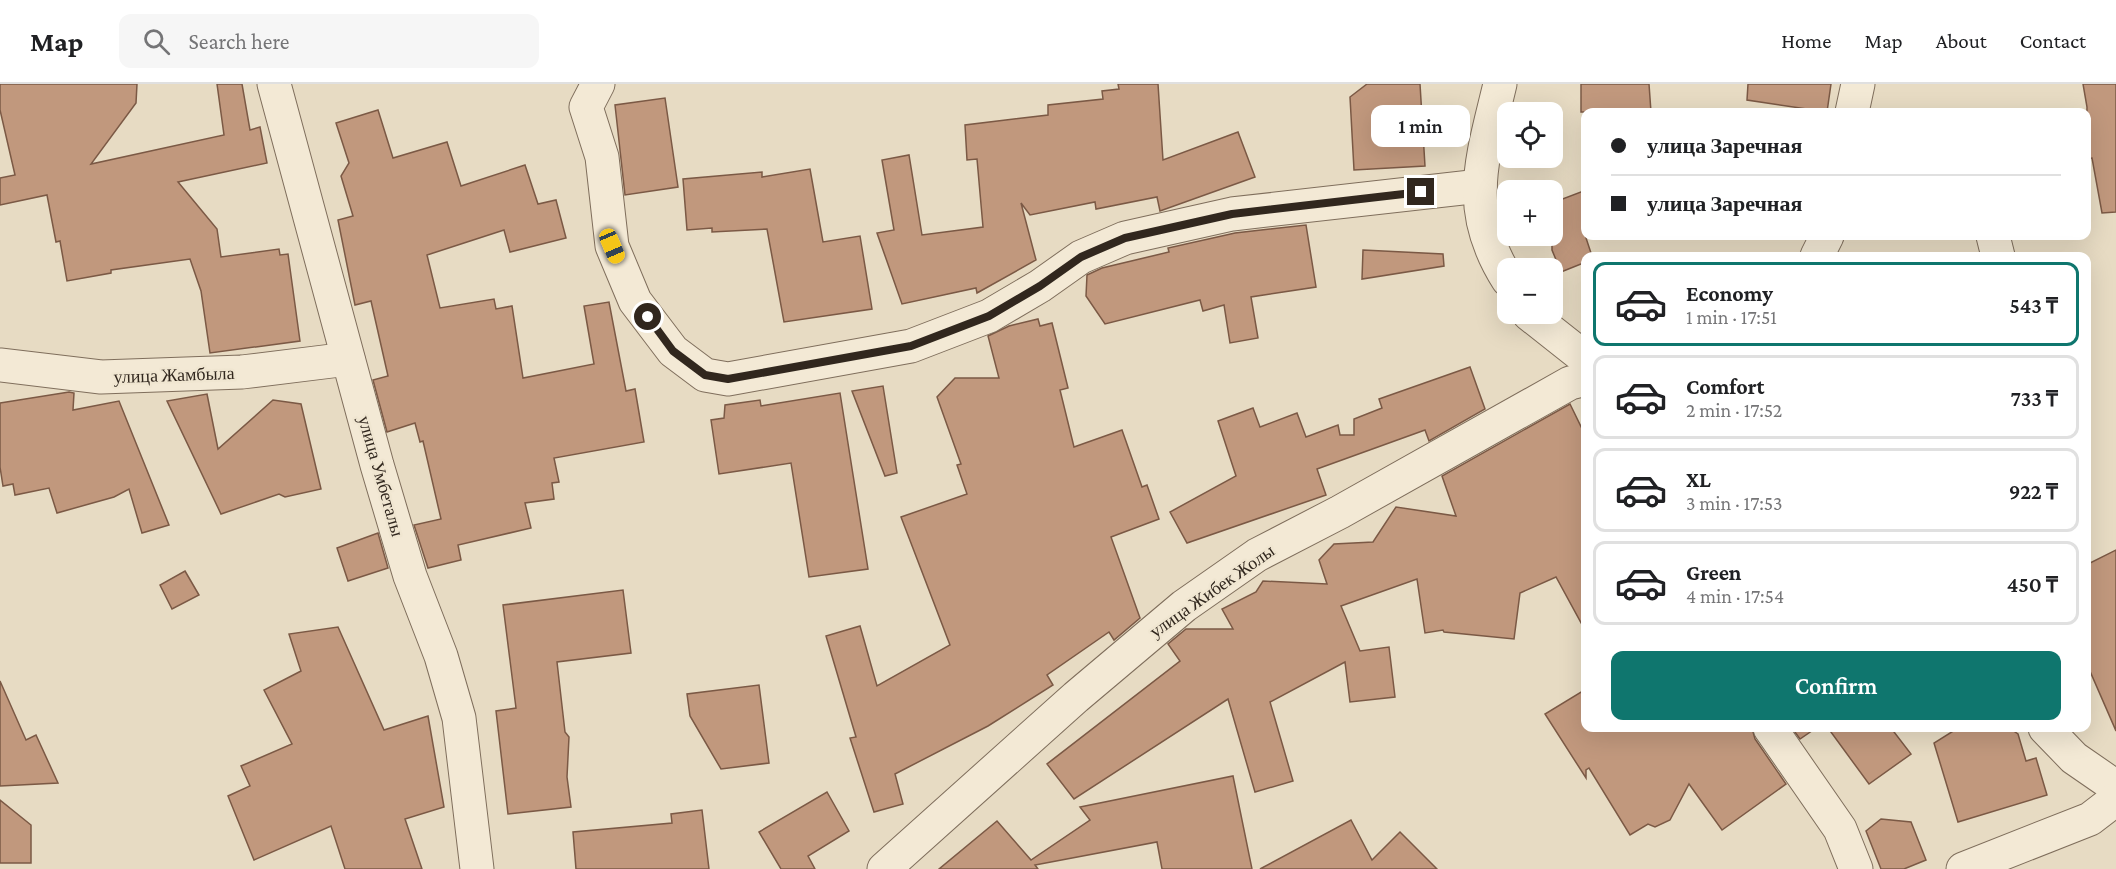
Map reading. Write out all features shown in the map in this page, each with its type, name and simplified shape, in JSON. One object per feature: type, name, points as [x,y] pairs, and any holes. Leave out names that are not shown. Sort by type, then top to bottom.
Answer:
[{"type":"street","name":"улица Умбеталы","points":[[274,84],[348,359],[410,576],[441,656],[459,718],[477,869]]},
{"type":"street","points":[[598,84],[586,107],[603,157],[612,246],[635,301],[673,351],[705,375],[728,379],[911,346],[989,316],[1040,286],[1081,257],[1125,238],[1232,214],[1480,186]]},
{"type":"street","points":[[1497,259],[1486,238],[1480,211],[1480,186],[1488,134],[1500,84]]},
{"type":"street","points":[[1853,108],[1858,84]]},
{"type":"street","points":[[1541,324],[1581,355]]},
{"type":"street","name":"улица Жамбыла","points":[[0,365],[101,378],[242,372],[348,359]]},
{"type":"street","name":"улица Жибек Жолы","points":[[884,869],[1076,696],[1185,606],[1257,555],[1570,383],[1581,380]]},
{"type":"street","points":[[1773,732],[1840,829],[1856,869]]},
{"type":"street","points":[[2050,732],[2074,758],[2116,787]]},
{"type":"street","points":[[1963,869],[2090,819],[2116,799]]},
{"type":"building","points":[[0,84],[137,84],[136,103],[91,164],[224,135],[217,84],[242,84],[250,130],[260,127],[267,163],[178,182],[217,229],[221,257],[279,249],[280,255],[288,254],[300,341],[210,353],[201,291],[190,259],[111,270],[111,273],[67,281],[60,241],[56,242],[47,195],[0,205],[0,178],[15,175],[0,110]]},
{"type":"building","points":[[1118,84],[1158,84],[1163,160],[1238,132],[1255,177],[1160,211],[1157,197],[1096,209],[1095,202],[1030,215],[1021,203],[1036,260],[977,293],[976,288],[902,304],[877,233],[894,230],[882,160],[909,155],[922,235],[983,227],[977,159],[967,160],[965,125],[1048,115],[1048,105],[1103,99],[1102,91],[1119,89]]},
{"type":"building","points":[[1367,84],[1420,84],[1425,166],[1354,170],[1350,97]]},
{"type":"building","points":[[1581,84],[1649,84],[1651,108],[1581,108]]},
{"type":"building","points":[[1748,84],[1831,84],[1828,108],[1800,108],[1747,100]]},
{"type":"building","points":[[2083,84],[2116,84],[2116,212],[2102,213],[2091,158],[2091,108],[2087,107]]},
{"type":"building","points":[[665,98],[678,187],[625,195],[615,105]]},
{"type":"building","points":[[378,110],[393,158],[447,142],[461,186],[525,165],[538,204],[556,200],[566,238],[510,252],[504,230],[427,255],[440,308],[494,299],[496,309],[512,306],[523,378],[594,364],[584,306],[609,302],[626,391],[635,389],[644,442],[554,458],[559,482],[552,483],[554,499],[525,503],[531,528],[458,545],[461,560],[428,568],[414,525],[441,519],[423,441],[420,442],[415,423],[387,432],[373,380],[388,376],[371,301],[355,305],[338,220],[353,216],[341,176],[349,163],[336,123]]},
{"type":"building","points":[[810,169],[823,242],[860,236],[872,309],[784,322],[767,229],[712,232],[712,228],[687,230],[683,179],[762,172],[762,177]]},
{"type":"building","points":[[1581,192],[1581,240],[1587,240],[1591,252],[1581,252],[1581,264],[1563,271],[1563,258],[1555,258],[1552,246],[1563,246],[1563,199]]},
{"type":"building","points":[[1306,225],[1316,287],[1251,297],[1258,338],[1230,343],[1224,305],[1203,311],[1200,300],[1105,324],[1086,296],[1087,275],[1102,268],[1169,252],[1168,248],[1235,233]]},
{"type":"building","points":[[1363,250],[1443,254],[1444,266],[1362,279]]},
{"type":"building","points":[[1038,319],[1040,326],[1052,323],[1068,388],[1060,390],[1074,447],[1122,430],[1142,487],[1147,485],[1159,519],[1111,537],[1140,618],[1114,640],[1109,632],[1047,675],[1053,685],[988,726],[895,774],[903,804],[874,812],[850,738],[856,737],[826,636],[860,626],[877,686],[950,645],[901,517],[967,494],[957,465],[961,464],[937,397],[955,378],[999,378],[988,336],[1009,326]]},
{"type":"building","points":[[1470,367],[1485,409],[1429,441],[1425,430],[1317,469],[1326,495],[1187,543],[1170,512],[1236,476],[1218,421],[1253,408],[1260,427],[1297,413],[1306,437],[1338,425],[1340,435],[1354,435],[1354,419],[1382,408],[1379,399]]},
{"type":"building","points":[[883,386],[897,473],[885,476],[852,391]]},
{"type":"building","points":[[74,393],[73,410],[119,401],[169,525],[142,533],[129,489],[114,497],[57,513],[49,488],[15,495],[13,484],[3,486],[0,467],[0,403]]},
{"type":"building","points":[[840,393],[868,569],[809,577],[791,463],[719,474],[711,420],[724,418],[725,405],[760,400],[761,406]]},
{"type":"building","points":[[207,394],[218,449],[273,400],[301,404],[321,489],[285,497],[279,494],[221,514],[167,401]]},
{"type":"building","points":[[1570,404],[1581,427],[1581,623],[1556,577],[1520,593],[1514,639],[1444,632],[1443,630],[1425,633],[1417,579],[1341,606],[1360,651],[1389,647],[1395,697],[1350,702],[1345,662],[1270,702],[1293,781],[1255,792],[1228,699],[1074,799],[1047,764],[1180,661],[1168,644],[1186,629],[1233,629],[1222,609],[1256,592],[1263,581],[1327,584],[1319,560],[1334,544],[1373,542],[1396,507],[1456,516],[1442,476]]},
{"type":"building","points":[[378,533],[388,568],[348,581],[337,548]]},
{"type":"building","points":[[2116,550],[2116,731],[2091,674],[2091,562]]},
{"type":"building","points":[[185,571],[199,595],[172,609],[160,585]]},
{"type":"building","points":[[623,590],[631,653],[557,662],[565,732],[569,737],[567,777],[571,807],[508,814],[496,711],[516,708],[503,605]]},
{"type":"building","points":[[338,627],[384,730],[428,716],[444,807],[405,819],[422,869],[345,869],[331,826],[254,860],[228,796],[250,786],[241,766],[292,744],[264,690],[301,671],[289,634]]},
{"type":"building","points":[[0,681],[26,740],[36,735],[58,783],[0,786]]},
{"type":"building","points":[[759,685],[769,763],[721,769],[690,716],[687,694]]},
{"type":"building","points":[[1581,692],[1581,732],[1753,732],[1755,739],[1786,784],[1722,830],[1689,784],[1670,820],[1655,827],[1648,824],[1630,835],[1589,768],[1586,770],[1586,778],[1545,714]]},
{"type":"building","points":[[1795,732],[1810,732],[1800,739]]},
{"type":"building","points":[[1831,732],[1894,732],[1911,754],[1869,784]]},
{"type":"building","points":[[1952,732],[2015,732],[2018,734],[2026,761],[2036,758],[2047,795],[1958,822],[1934,743]]},
{"type":"building","points":[[1233,776],[1252,869],[1162,869],[1157,842],[1035,865],[1038,869],[939,869],[997,821],[1031,860],[1090,820],[1080,807]]},
{"type":"building","points":[[827,792],[849,831],[808,856],[815,869],[781,869],[759,832]]},
{"type":"building","points":[[0,800],[31,825],[31,863],[0,863]]},
{"type":"building","points":[[702,810],[709,869],[576,869],[573,832],[672,823],[671,814]]},
{"type":"building","points":[[1881,819],[1911,822],[1926,860],[1904,869],[1881,869],[1866,831]]},
{"type":"building","points":[[1351,820],[1372,860],[1400,832],[1437,869],[1260,869]]},
{"type":"route","points":[[648,317],[673,351],[705,375],[728,379],[911,346],[989,316],[1040,286],[1081,257],[1125,238],[1232,214],[1421,192]]}]
